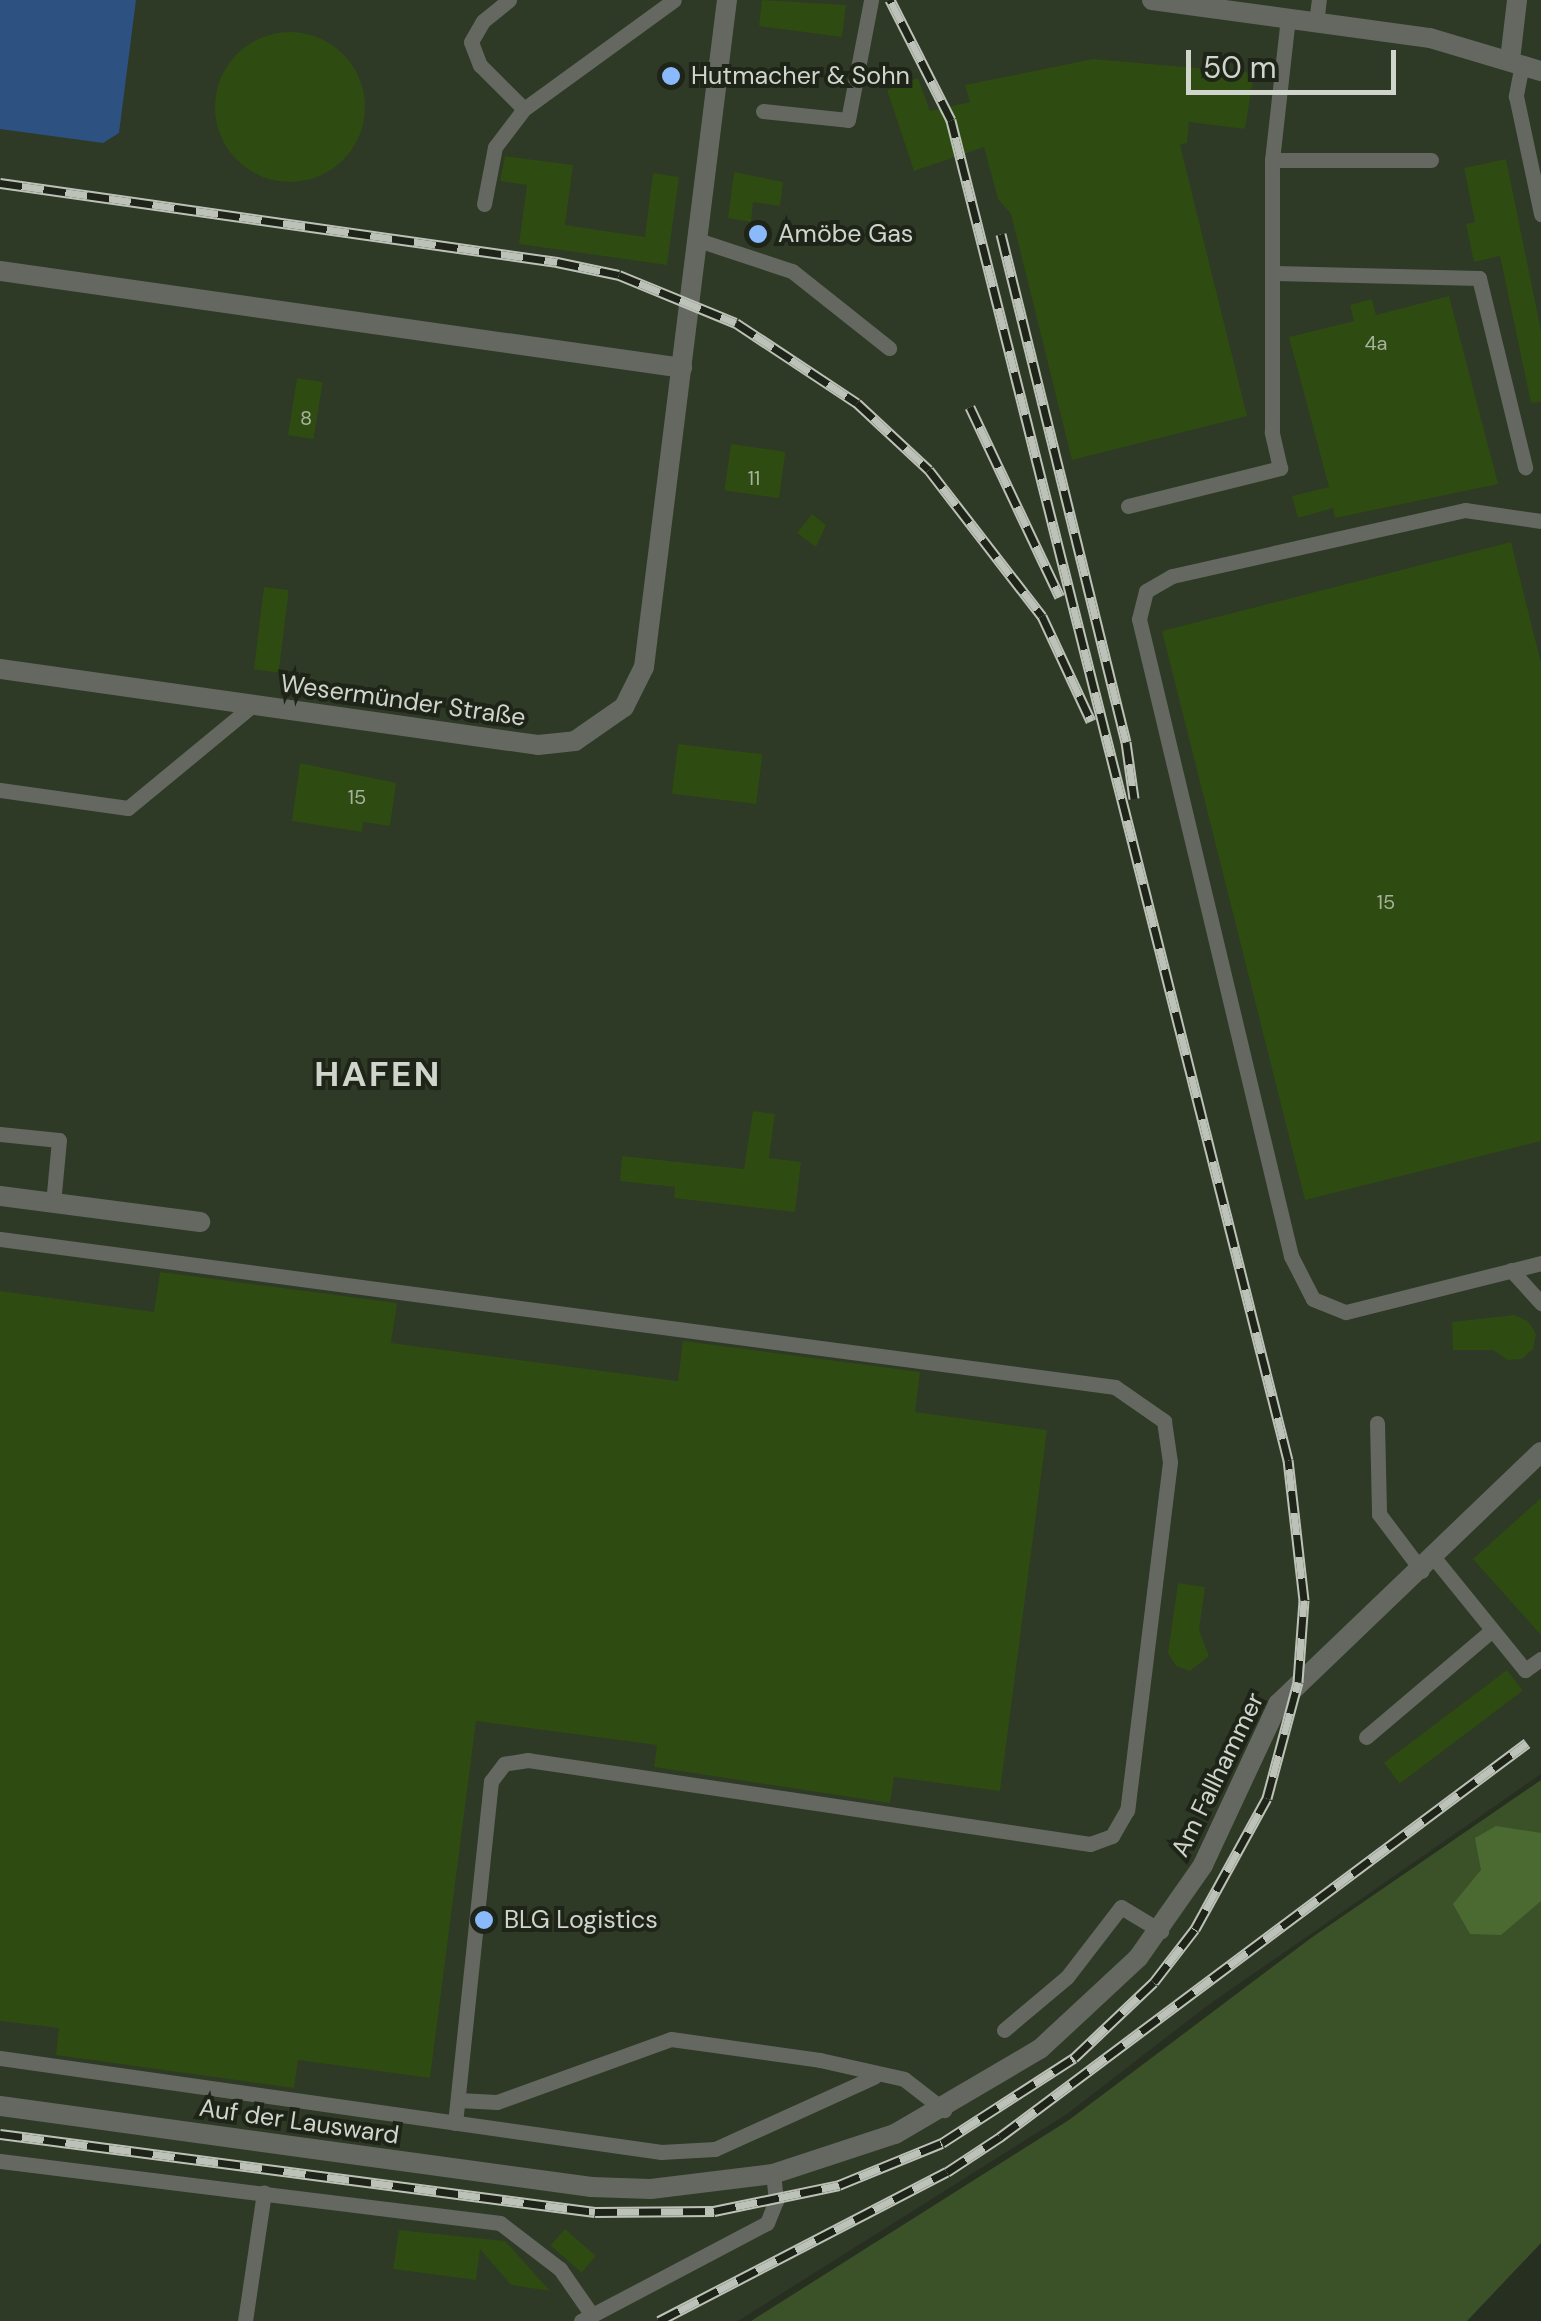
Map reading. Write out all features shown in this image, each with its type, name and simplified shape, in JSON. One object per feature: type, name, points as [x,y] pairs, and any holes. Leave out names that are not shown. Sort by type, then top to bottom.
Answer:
[{"type":"street","name":"Wesermünder Straße","points":[[0,669],[538,745],[574,741],[602,726],[624,707],[644,667],[727,0]]},
{"type":"street","points":[[1152,0],[1430,38],[1524,64],[1517,0]]},
{"type":"street","points":[[0,271],[682,368]]},
{"type":"street","points":[[0,1196],[200,1222]]},
{"type":"street","name":"Am Fallhammer","points":[[591,2187],[652,2189],[773,2174],[862,2147],[944,2110],[1040,2049],[1097,2001],[1161,1931],[1210,1853],[1278,1704],[1429,1565],[1541,1452]]},
{"type":"street","name":"Auf der Lausward","points":[[0,2106],[591,2187]]},
{"type":"lane","points":[[509,0],[483,21],[471,42],[480,66],[524,109]]},
{"type":"lane","points":[[484,204],[494,147],[524,109],[674,0]]},
{"type":"lane","points":[[764,110],[848,120],[870,0]]},
{"type":"lane","points":[[1316,23],[1319,0]]},
{"type":"lane","points":[[1128,506],[1280,468],[1272,432],[1272,160],[1288,18]]},
{"type":"lane","points":[[1524,64],[1516,96],[1541,214]]},
{"type":"lane","points":[[1272,160],[1431,160]]},
{"type":"lane","points":[[698,240],[792,271],[889,348]]},
{"type":"lane","points":[[1275,274],[1479,278],[1526,467]]},
{"type":"lane","points":[[1541,521],[1465,510],[1172,576],[1146,591],[1140,619],[1291,1256],[1313,1299],[1346,1312],[1541,1263]]},
{"type":"lane","points":[[0,790],[128,808],[253,705]]},
{"type":"lane","points":[[0,1134],[59,1140],[54,1204]]},
{"type":"lane","points":[[0,1239],[1115,1386],[1164,1421],[1170,1462],[1126,1810],[1112,1836],[1090,1844],[528,1760],[504,1764],[492,1781],[455,2122]]},
{"type":"lane","points":[[1511,1270],[1541,1303]]},
{"type":"lane","points":[[1377,1423],[1379,1514],[1492,1630],[1525,1670],[1541,1659]]},
{"type":"lane","points":[[1366,1737],[1492,1630]]},
{"type":"lane","points":[[1004,2030],[1067,1977],[1121,1907],[1161,1931]]},
{"type":"lane","points":[[458,2100],[496,2102],[671,2040],[820,2060],[874,2077],[904,2080],[944,2110]]},
{"type":"lane","points":[[0,2058],[661,2152],[715,2149],[874,2077]]},
{"type":"lane","points":[[0,2161],[500,2223],[560,2269],[586,2318],[767,2223],[776,2202],[773,2174]]},
{"type":"lane","points":[[245,2321],[264,2192]]},
{"type":"shaded area","points":[[0,0],[1541,0],[1541,1774],[1207,2006],[1067,2114],[738,2321],[0,2321]]},
{"type":"green space","points":[[1541,1780],[1541,2243],[1467,2321],[751,2321],[1069,2120],[1311,1938]]},
{"type":"green space","points":[[1496,1826],[1541,1833],[1541,1901],[1501,1935],[1470,1934],[1453,1904],[1481,1870],[1475,1838]]},
{"type":"water","points":[[0,0],[136,0],[119,133],[103,143],[0,129]]},
{"type":"building","points":[[762,0],[846,5],[842,37],[759,26]]},
{"type":"building","points":[[290,32],[319,38],[343,54],[359,78],[365,107],[359,136],[343,160],[319,176],[290,182],[261,176],[237,160],[221,136],[215,107],[221,78],[237,54],[261,38]]},
{"type":"building","points":[[1093,59],[1254,73],[1245,129],[1189,122],[1187,143],[1180,145],[1247,416],[1072,460],[1011,214],[998,199],[984,147],[914,171],[887,90],[918,78],[930,111],[970,102],[965,85]]},
{"type":"building","points":[[505,156],[573,165],[565,225],[645,237],[653,173],[679,177],[667,265],[519,244],[527,185],[500,181]]},
{"type":"building","points":[[1506,159],[1541,331],[1541,402],[1531,403],[1500,256],[1474,262],[1466,224],[1475,222],[1464,168]]},
{"type":"building","points":[[734,172],[783,182],[780,206],[753,202],[751,222],[728,218]]},
{"type":"building","points":[[1449,296],[1498,484],[1335,518],[1333,508],[1298,518],[1292,496],[1329,487],[1289,337],[1354,321],[1350,305],[1372,299],[1376,315]]},
{"type":"building","points":[[297,378],[323,382],[314,439],[288,435]]},
{"type":"building","points":[[731,444],[785,452],[779,498],[724,491]]},
{"type":"building","points":[[812,514],[826,525],[816,547],[797,533]]},
{"type":"building","points":[[1511,542],[1541,663],[1541,1141],[1305,1200],[1162,631]]},
{"type":"building","points":[[264,587],[289,590],[279,672],[254,669]]},
{"type":"building","points":[[678,744],[762,754],[756,804],[672,794]]},
{"type":"building","points":[[300,763],[396,783],[390,826],[363,822],[362,832],[292,821]]},
{"type":"building","points":[[753,1111],[775,1114],[769,1158],[801,1162],[795,1212],[674,1198],[675,1187],[620,1181],[622,1156],[744,1169]]},
{"type":"building","points":[[160,1272],[397,1303],[391,1343],[678,1381],[683,1341],[920,1372],[915,1412],[1047,1430],[1000,1791],[894,1777],[890,1803],[654,1767],[657,1745],[476,1721],[430,2078],[298,2060],[294,2088],[56,2055],[59,2028],[0,2021],[0,1291],[154,1312]]},
{"type":"building","points":[[1514,1315],[1528,1321],[1536,1334],[1533,1349],[1522,1359],[1508,1360],[1493,1350],[1453,1350],[1452,1322]]},
{"type":"building","points":[[1541,1498],[1541,1635],[1473,1559]]},
{"type":"building","points":[[1178,1583],[1205,1587],[1199,1630],[1209,1656],[1190,1671],[1176,1666],[1168,1653]]},
{"type":"building","points":[[1507,1670],[1523,1691],[1400,1783],[1384,1763]]},
{"type":"building","points":[[565,2229],[596,2256],[582,2273],[551,2246]]},
{"type":"building","points":[[399,2230],[505,2241],[550,2291],[511,2285],[480,2249],[476,2280],[393,2269]]},
{"type":"railway","points":[[0,2134],[595,2212],[714,2211],[839,2185],[942,2143],[1074,2058],[1154,1982],[1195,1929],[1267,1798],[1298,1682],[1304,1600],[1288,1460],[951,120],[890,0]]},
{"type":"railway","points":[[0,183],[557,262],[619,275],[736,323],[857,403],[929,470],[1042,616],[1091,721]]},
{"type":"railway","points":[[1001,234],[1126,742],[1134,798]]},
{"type":"railway","points":[[970,407],[1060,597]]},
{"type":"railway","points":[[659,2321],[947,2172],[1000,2137],[1527,1743]]},
{"type":"place","name":"Hutmacher & Sohn","points":[[671,76]]},
{"type":"place","name":"Amöbe Gas","points":[[758,234]]},
{"type":"place","name":"BLG Logistics","points":[[484,1920]]},
{"type":"district","name":"HAFEN","points":[[378,1074]]}]
